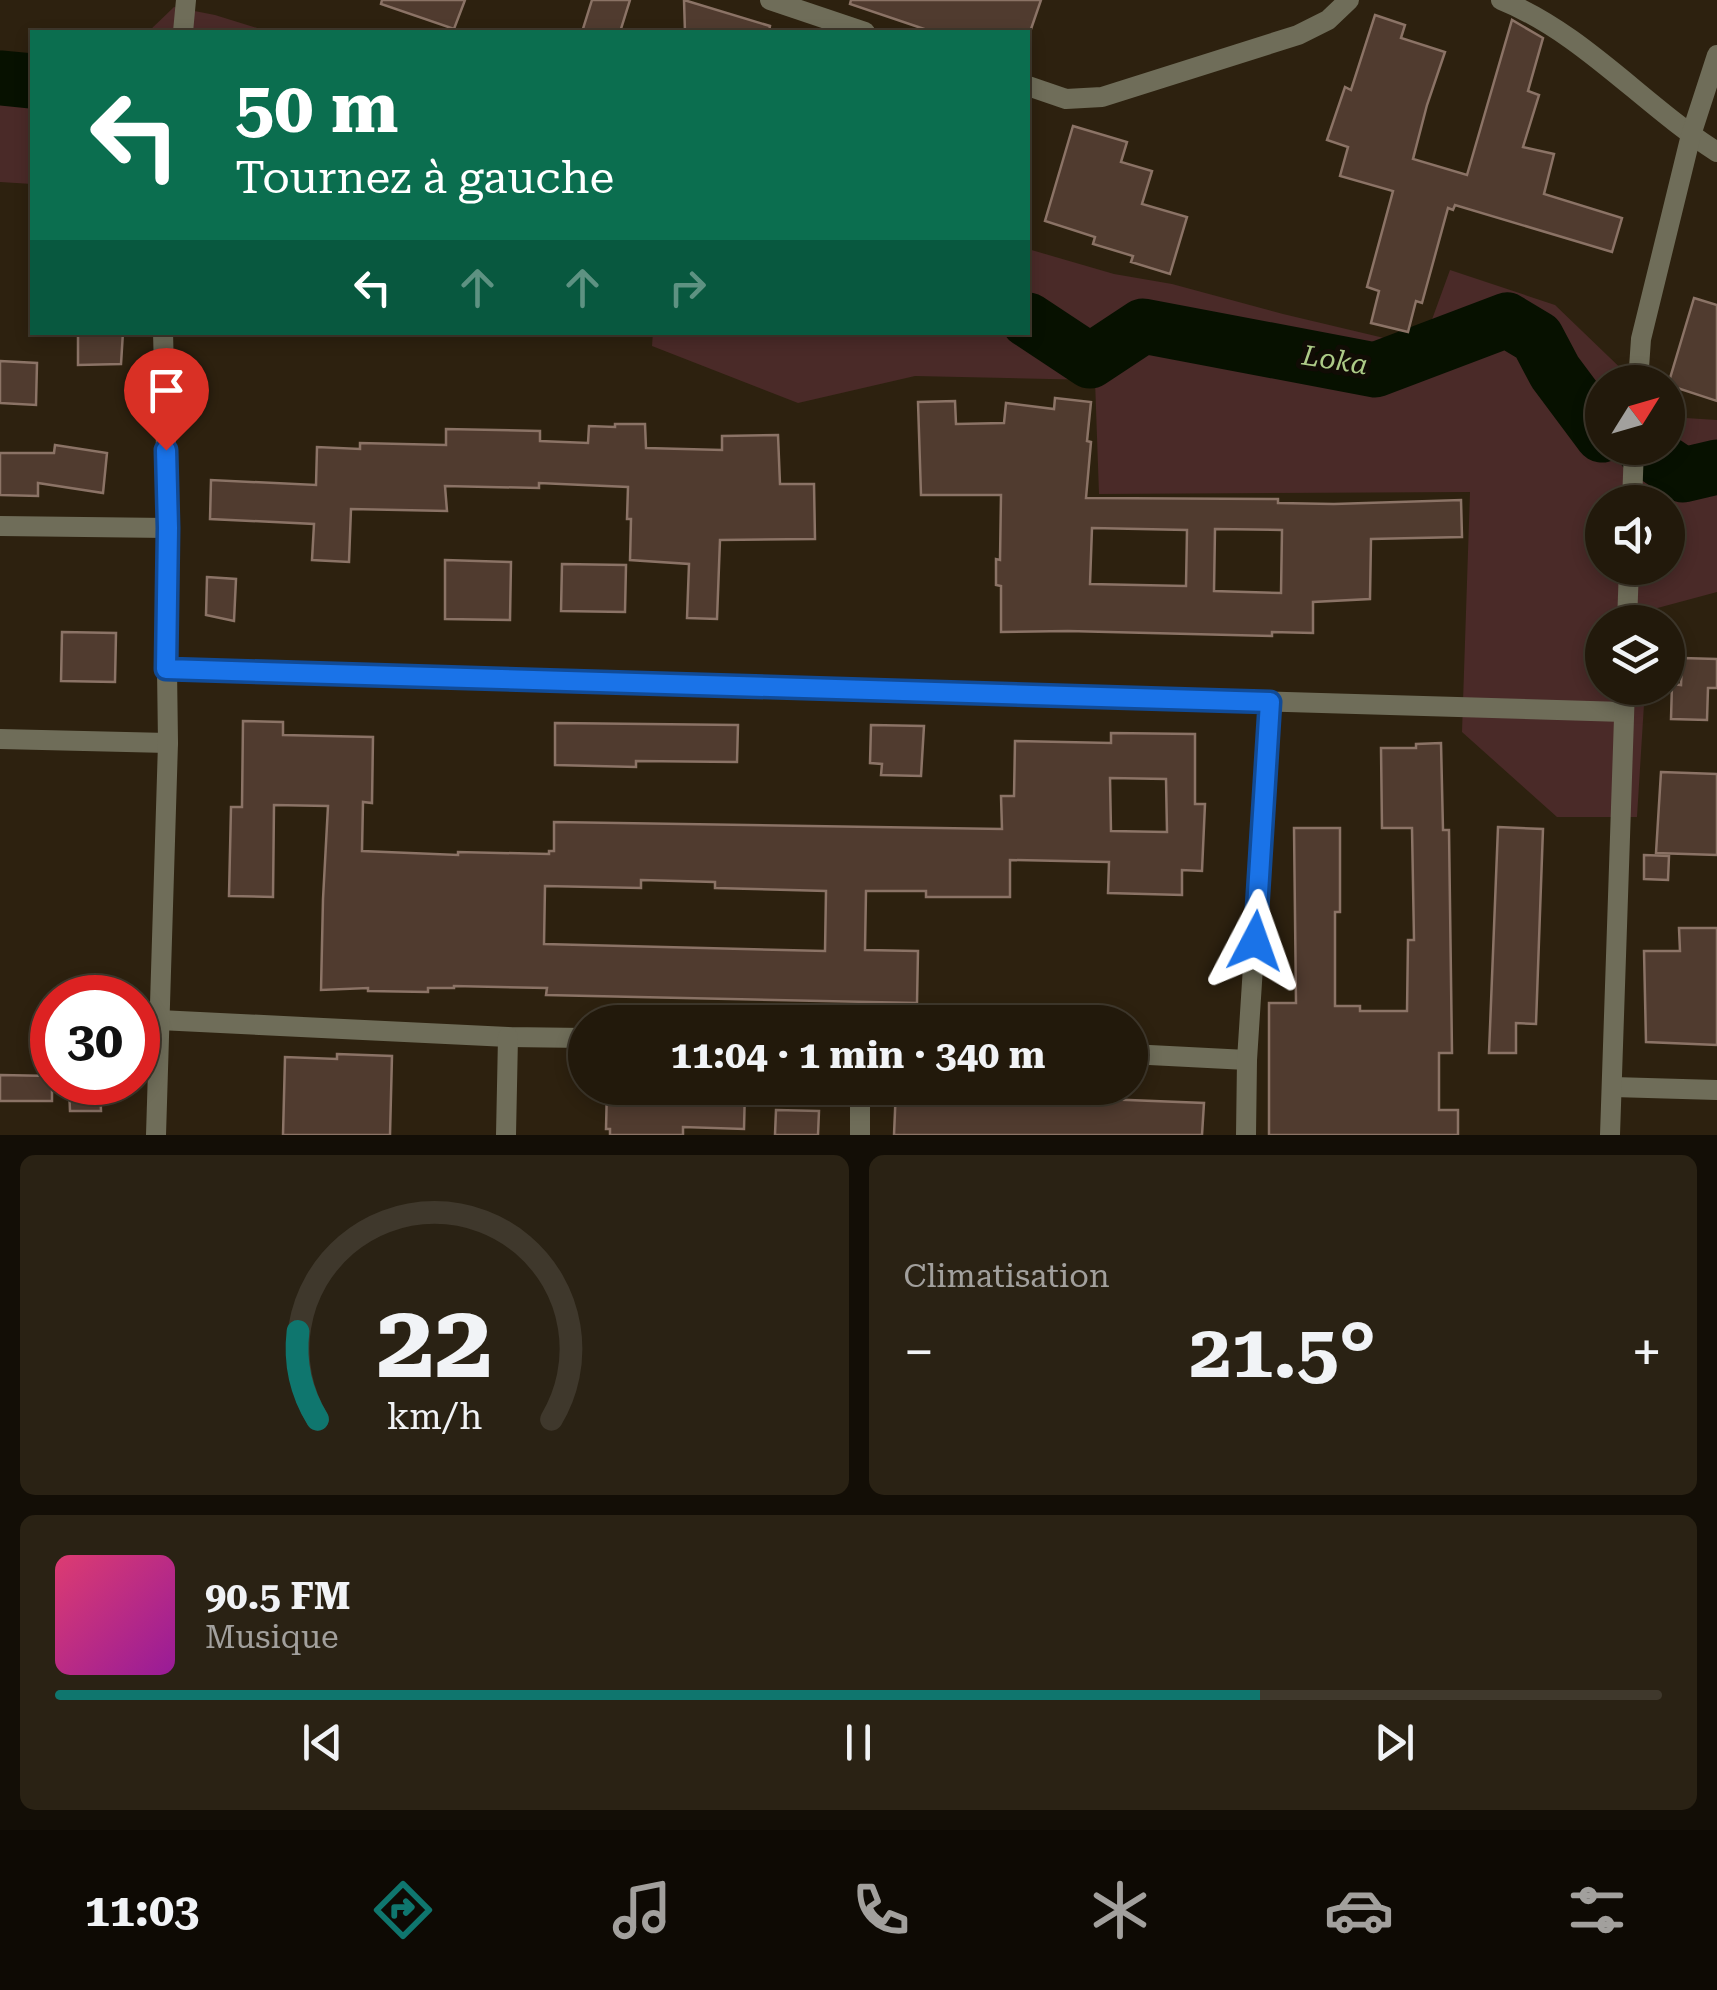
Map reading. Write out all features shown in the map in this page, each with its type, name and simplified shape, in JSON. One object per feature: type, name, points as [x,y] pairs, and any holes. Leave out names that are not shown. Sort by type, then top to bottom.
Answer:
[{"type":"street","points":[[183,30],[186,0]]},
{"type":"street","points":[[770,0],[859,30]]},
{"type":"street","points":[[1030,87],[1066,99],[1102,97],[1298,35],[1328,20],[1349,0]]},
{"type":"street","points":[[1500,0],[1526,10],[1596,58],[1717,152]]},
{"type":"street","points":[[1640,365],[1642,339],[1691,135],[1717,55]]},
{"type":"street","points":[[160,989],[168,744],[163,335]]},
{"type":"street","points":[[0,526],[168,528]]},
{"type":"street","points":[[166,669],[1624,712]]},
{"type":"street","points":[[1246,1135],[1247,1060],[1270,702]]},
{"type":"street","points":[[1610,1135],[1624,705]]},
{"type":"street","points":[[0,739],[168,744]]},
{"type":"street","points":[[160,1020],[568,1038]]},
{"type":"street","points":[[506,1135],[508,1036]]},
{"type":"street","points":[[1148,1055],[1247,1060]]},
{"type":"street","points":[[1612,1087],[1717,1090]]},
{"type":"street","points":[[156,1135],[157,1105]]},
{"type":"street","points":[[860,1105],[860,1135]]},
{"type":"shaded area","points":[[174,7],[264,30],[150,30]]},
{"type":"shaded area","points":[[0,64],[30,71],[30,184],[0,182]]},
{"type":"shaded area","points":[[1030,250],[1114,274],[1172,284],[1422,347],[1450,270],[1555,305],[1617,365],[1585,365],[1585,465],[1685,465],[1685,418],[1717,420],[1717,592],[1669,605],[1585,605],[1585,705],[1644,705],[1637,817],[1557,817],[1462,732],[1470,492],[1099,494],[1095,380],[915,376],[798,403],[652,346],[653,335],[1030,335]]},
{"type":"building","points":[[382,0],[465,0],[454,29],[381,4]]},
{"type":"building","points":[[592,0],[630,0],[621,30],[583,30]]},
{"type":"building","points":[[684,0],[770,26],[769,30],[685,30]]},
{"type":"building","points":[[851,0],[1041,0],[1030,32],[927,30],[850,4]]},
{"type":"building","points":[[1375,15],[1405,25],[1401,38],[1445,52],[1413,159],[1467,175],[1512,20],[1543,38],[1528,91],[1539,95],[1523,147],[1554,154],[1544,194],[1622,218],[1612,252],[1455,205],[1453,210],[1448,208],[1422,303],[1416,301],[1408,332],[1371,323],[1379,291],[1367,287],[1393,191],[1340,176],[1348,147],[1327,140],[1345,87],[1351,90]]},
{"type":"building","points":[[1073,126],[1127,142],[1121,162],[1152,171],[1142,204],[1187,217],[1170,274],[1131,262],[1133,256],[1093,244],[1095,237],[1045,221]]},
{"type":"building","points":[[1694,298],[1717,305],[1717,401],[1685,391],[1685,365],[1674,365]]},
{"type":"building","points":[[78,335],[123,335],[121,364],[78,365]]},
{"type":"building","points":[[0,361],[37,363],[36,405],[0,403]]},
{"type":"building","points":[[1055,398],[1091,402],[1086,498],[1278,499],[1278,503],[1334,504],[1461,500],[1462,537],[1371,539],[1370,599],[1313,602],[1313,633],[1272,632],[1272,636],[1001,632],[1001,586],[996,585],[996,559],[1000,560],[1001,495],[921,495],[918,402],[955,401],[956,424],[1004,423],[1006,403],[1054,409]],"holes":[[[1092,528],[1187,530],[1186,586],[1090,584]],[[1215,529],[1282,530],[1281,593],[1214,591]]]},
{"type":"building","points":[[645,424],[646,448],[722,450],[722,436],[778,435],[780,484],[814,484],[815,539],[720,540],[717,619],[687,618],[689,564],[630,560],[628,487],[539,483],[539,488],[445,486],[447,511],[351,509],[349,562],[312,560],[314,524],[210,519],[211,480],[316,485],[317,447],[360,449],[360,443],[446,445],[446,429],[540,431],[540,441],[588,443],[589,426]]},
{"type":"building","points":[[55,445],[107,453],[103,493],[38,483],[38,496],[0,495],[0,453],[54,453]]},
{"type":"building","points":[[445,560],[511,562],[510,620],[445,619]]},
{"type":"building","points":[[562,564],[626,565],[625,612],[561,611]]},
{"type":"building","points":[[207,577],[236,579],[234,621],[206,615]]},
{"type":"building","points":[[62,632],[116,633],[115,682],[61,681]]},
{"type":"building","points":[[1685,658],[1717,659],[1717,688],[1708,688],[1707,720],[1671,719],[1671,705],[1685,705]]},
{"type":"building","points":[[243,721],[283,722],[283,735],[373,737],[372,803],[363,802],[362,851],[549,854],[554,851],[554,822],[1002,829],[1001,796],[1014,796],[1015,741],[1111,743],[1111,733],[1195,734],[1195,804],[1205,804],[1202,871],[1182,870],[1182,895],[1108,893],[1109,862],[1010,860],[1010,897],[926,897],[926,891],[866,891],[865,950],[918,951],[917,1003],[546,995],[547,988],[321,990],[328,806],[274,805],[273,897],[229,896],[231,807],[242,807]],"holes":[[[1110,778],[1166,779],[1167,832],[1111,831]],[[641,880],[715,882],[715,888],[826,891],[825,951],[544,944],[545,886],[641,888]]]},
{"type":"building","points":[[555,723],[738,725],[737,762],[636,761],[636,767],[555,765]]},
{"type":"building","points":[[871,725],[924,726],[921,776],[881,775],[882,764],[870,763]]},
{"type":"building","points":[[1441,743],[1443,830],[1449,830],[1452,1053],[1439,1053],[1439,1110],[1458,1110],[1458,1135],[1269,1135],[1269,1003],[1296,1003],[1294,828],[1340,828],[1335,1006],[1360,1006],[1360,1011],[1407,1011],[1408,940],[1414,940],[1412,828],[1382,828],[1381,748]]},
{"type":"building","points":[[1661,772],[1717,774],[1717,855],[1656,853]]},
{"type":"building","points":[[1498,827],[1543,829],[1536,1024],[1516,1023],[1516,1053],[1489,1053]]},
{"type":"building","points":[[1644,855],[1669,856],[1668,880],[1644,879]]},
{"type":"building","points":[[1679,928],[1717,928],[1717,1045],[1646,1042],[1644,951],[1680,951]]},
{"type":"building","points":[[337,1054],[392,1056],[390,1135],[283,1135],[285,1057],[337,1059]]},
{"type":"building","points":[[0,1075],[30,1076],[30,1101],[0,1101]]},
{"type":"building","points":[[1204,1103],[1202,1135],[894,1135],[895,1105]]},
{"type":"building","points":[[70,1105],[101,1105],[101,1111],[70,1111]]},
{"type":"building","points":[[607,1105],[745,1105],[744,1129],[683,1127],[683,1135],[610,1135],[610,1129],[606,1129]]},
{"type":"building","points":[[776,1110],[819,1111],[818,1135],[775,1135]]},
{"type":"waterway","name":"Loka","points":[[0,78],[30,81]]},
{"type":"waterway","name":"Loka","points":[[1030,321],[1090,361],[1143,326],[1375,370],[1507,320],[1537,338],[1555,372],[1585,412]]},
{"type":"waterway","name":"Loka","points":[[1668,465],[1683,475],[1717,467]]},
{"type":"route","points":[[166,450],[166,669],[1270,702],[1255,941]]}]
